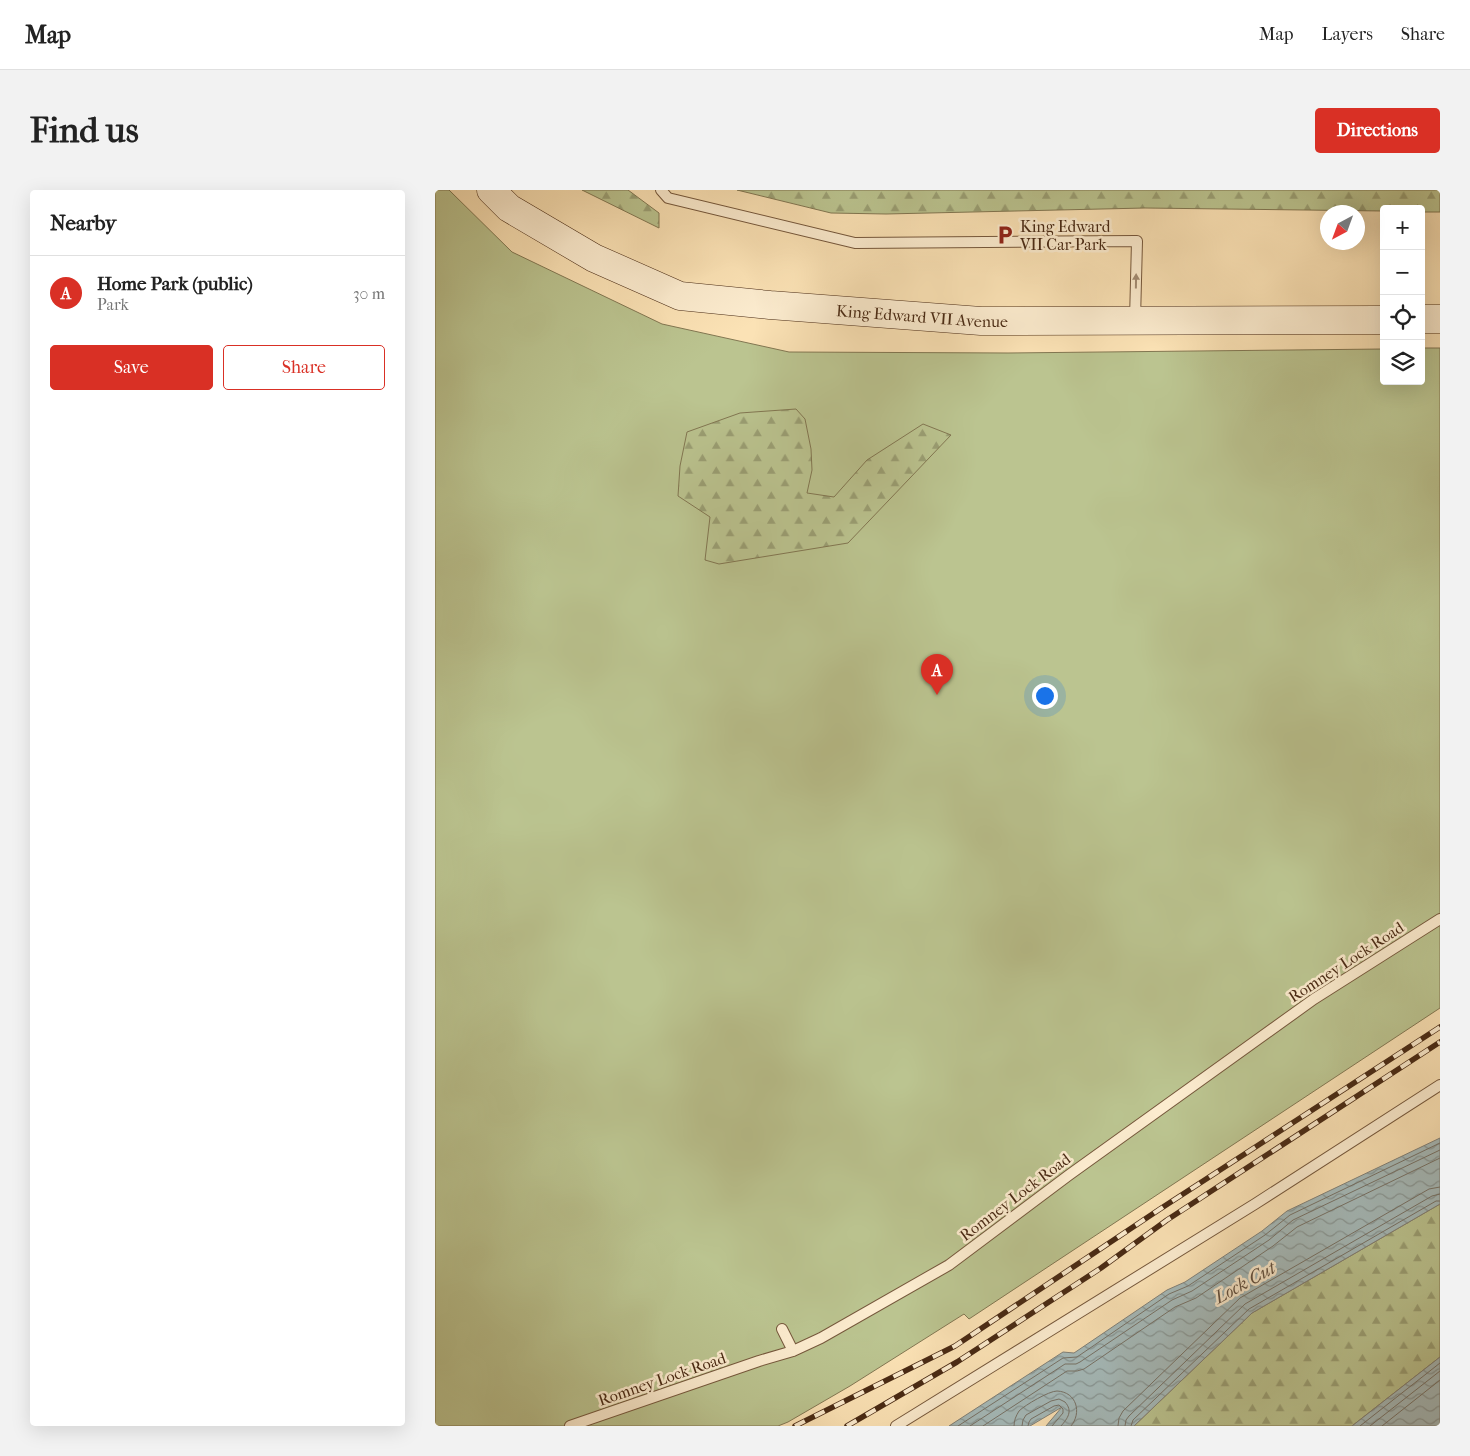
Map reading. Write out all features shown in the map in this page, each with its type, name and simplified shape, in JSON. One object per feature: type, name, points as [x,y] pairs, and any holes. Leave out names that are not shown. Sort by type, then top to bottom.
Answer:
[{"type":"main road","name":"King Edward VII Avenue","points":[[491,190],[509,208],[594,258],[680,296],[770,305],[981,321],[1380,320]]},
{"type":"main road","points":[[1425,320],[1440,319]]},
{"type":"lane","points":[[661,190],[668,198],[855,243],[1137,241],[1135,321]]},
{"type":"lane","name":"Romney Lock Road","points":[[570,1426],[793,1351],[821,1338],[949,1265],[1069,1174],[1314,999],[1440,920]]},
{"type":"lane","points":[[896,1426],[1255,1204],[1440,1085]]},
{"type":"lane","points":[[782,1329],[793,1351]]},
{"type":"green space","points":[[435,190],[449,190],[512,252],[662,324],[789,352],[1008,353],[1380,349],[1380,385],[1425,385],[1425,348],[1440,348],[1440,1008],[969,1319],[964,1314],[850,1386],[788,1422],[778,1426],[435,1426]]},
{"type":"green space","points":[[582,190],[628,190],[659,213],[659,228]]},
{"type":"green space","points":[[737,190],[1440,190],[1440,212],[1425,212],[1425,205],[1380,205],[1380,211],[1365,211],[1365,205],[1320,205],[1320,210],[1145,208],[886,214],[831,213]]},
{"type":"green space","points":[[796,409],[805,419],[811,449],[812,470],[807,493],[834,497],[867,460],[923,424],[951,435],[848,543],[719,564],[705,560],[710,517],[678,496],[680,466],[687,432],[740,413]]},
{"type":"green space","points":[[1440,1204],[1440,1357],[1352,1426],[1134,1426],[1252,1313]]},
{"type":"water","name":"Lock Cut","points":[[1440,1138],[1440,1204],[1252,1313],[1134,1426],[1046,1426],[1062,1407],[1030,1426],[949,1426],[1063,1352],[1074,1353],[1167,1290],[1185,1282],[1262,1231],[1287,1211]]},
{"type":"water","points":[[1440,1357],[1440,1426],[1352,1426]]},
{"type":"railway","points":[[795,1426],[955,1346],[1160,1209],[1440,1027]]},
{"type":"railway","points":[[847,1426],[957,1362],[1101,1268],[1167,1220],[1440,1042]]},
{"type":"place","name":"King Edward VII Car Park","points":[[1005,235]]},
{"type":"place","name":"Home Park (public)","points":[[937,695]]}]
